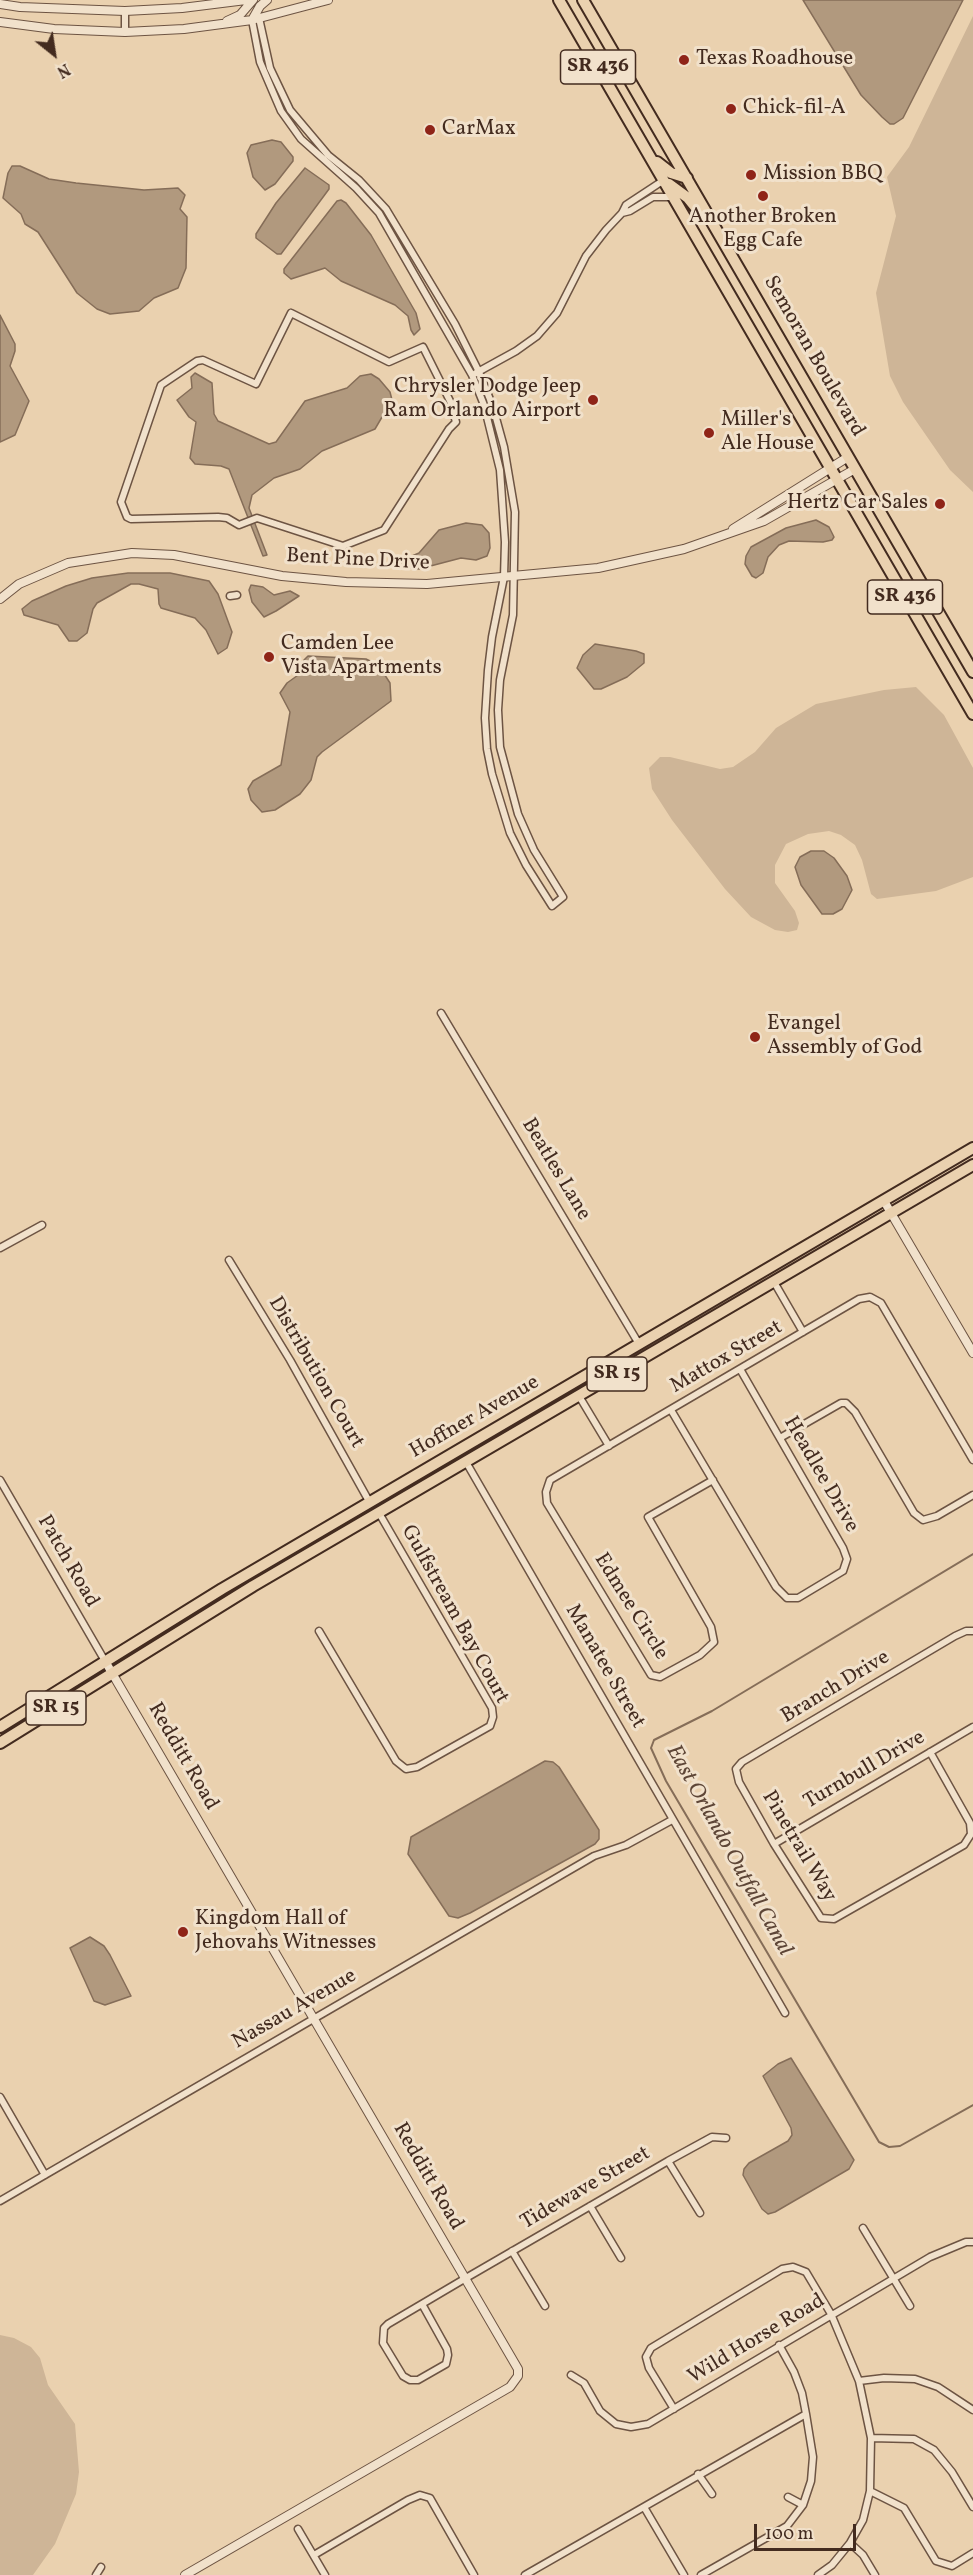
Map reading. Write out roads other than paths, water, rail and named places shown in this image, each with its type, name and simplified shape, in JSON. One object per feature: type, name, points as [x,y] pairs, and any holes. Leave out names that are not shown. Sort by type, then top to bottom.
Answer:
[{"type":"main road","name":"Semoran Boulevard","points":[[559,0],[973,714]]},
{"type":"main road","name":"Semoran Boulevard","points":[[583,0],[973,672]]},
{"type":"main road","points":[[646,150],[671,173],[687,178]]},
{"type":"main road","points":[[664,180],[688,198],[721,238]]},
{"type":"main road","name":"Hoffner Avenue","points":[[0,1727],[222,1589],[973,1148]]},
{"type":"main road","name":"Hoffner Avenue","points":[[0,1743],[342,1535],[973,1165]]},
{"type":"main road","points":[[579,1396],[587,1380],[635,1354],[639,1344]]},
{"type":"main road","points":[[498,1444],[502,1436],[554,1403],[558,1392]]},
{"type":"main road","points":[[379,1514],[381,1507],[389,1498],[405,1488],[414,1477]]},
{"type":"main road","points":[[342,1535],[344,1530],[362,1517],[370,1503]]},
{"type":"street","points":[[0,4],[21,7],[125,11],[182,8],[246,0]]},
{"type":"street","points":[[220,24],[240,15],[253,0]]},
{"type":"street","points":[[267,0],[260,6],[256,19],[260,62],[281,111],[301,139],[356,188],[379,213],[476,373],[493,407],[504,447],[515,512],[516,576],[513,615],[500,680],[498,710],[500,747],[505,773],[518,814],[534,850],[563,897],[552,906],[526,865],[510,833],[492,774],[485,718],[492,637],[504,577],[505,542],[500,470],[476,373]]},
{"type":"street","points":[[0,22],[54,29],[125,32],[184,29],[256,19],[328,0]]},
{"type":"street","points":[[125,11],[125,32]]},
{"type":"street","points":[[476,373],[516,351],[537,336],[557,313],[586,256],[626,205],[664,180]]},
{"type":"street","points":[[622,213],[630,211],[653,197],[674,197]]},
{"type":"street","points":[[291,313],[389,362],[423,347],[441,380],[456,422],[448,429],[384,530],[343,546],[257,518],[245,523],[239,525],[227,518],[207,516],[131,519],[124,513],[121,502],[161,385],[165,380],[197,361],[203,360],[256,384],[291,313]]},
{"type":"street","name":"Bent Pine Drive","points":[[722,536],[848,457]]},
{"type":"street","name":"Bent Pine Drive","points":[[0,598],[18,584],[68,563],[132,553],[174,555],[282,576],[346,582],[427,584],[598,568],[684,549],[764,521],[855,469]]},
{"type":"street","points":[[492,774],[505,773]]},
{"type":"street","name":"Beatles Lane","points":[[441,1013],[639,1344]]},
{"type":"street","points":[[884,1202],[973,1353]]},
{"type":"street","points":[[0,1248],[42,1225]]},
{"type":"street","name":"Distribution Court","points":[[230,1260],[290,1360],[370,1503]]},
{"type":"street","points":[[774,1282],[803,1332]]},
{"type":"street","name":"Mattox Street","points":[[546,1492],[550,1480],[859,1299],[870,1297],[881,1303],[973,1461]]},
{"type":"street","name":"Headlee Drive","points":[[671,1410],[776,1587],[787,1598],[798,1598],[843,1571],[847,1559],[843,1548],[740,1369]]},
{"type":"street","points":[[579,1396],[609,1446]]},
{"type":"street","points":[[780,1438],[846,1402],[855,1412],[914,1513],[923,1520],[938,1516],[973,1495]]},
{"type":"street","name":"Manatee Street","points":[[466,1462],[785,2013]]},
{"type":"street","name":"Patch Road","points":[[0,1480],[105,1661]]},
{"type":"street","name":"Edmee Circle","points":[[546,1492],[547,1503],[642,1663],[651,1675],[660,1677],[700,1655],[714,1642],[711,1627],[648,1517],[713,1480]]},
{"type":"street","name":"Gulfstream Bay Court","points":[[319,1630],[396,1761],[406,1769],[417,1767],[490,1726],[493,1718],[492,1708],[379,1514]]},
{"type":"street","name":"Branch Drive","points":[[739,1782],[736,1769],[742,1762],[969,1631]]},
{"type":"street","name":"Redditt Road","points":[[105,1661],[466,2278],[515,2363],[518,2376],[501,2392],[185,2575]]},
{"type":"street","name":"Turnbull Drive","points":[[774,1844],[973,1727]]},
{"type":"street","name":"Pinetrail Way","points":[[739,1782],[813,1908],[821,1917],[834,1919],[964,1845],[971,1833],[970,1823],[930,1752]]},
{"type":"street","name":"Nassau Avenue","points":[[0,2200],[594,1856],[626,1845],[672,1820]]},
{"type":"street","points":[[0,2097],[45,2175]]},
{"type":"street","name":"Tidewave Street","points":[[422,2304],[668,2161],[712,2137],[726,2138]]},
{"type":"street","points":[[668,2161],[700,2213]]},
{"type":"street","points":[[590,2206],[621,2258]]},
{"type":"street","points":[[863,2228],[910,2306]]},
{"type":"street","name":"Wild Horse Road","points":[[571,2375],[584,2383],[600,2410],[616,2424],[631,2427],[648,2424],[935,2254],[966,2242],[973,2242]]},
{"type":"street","points":[[512,2251],[545,2306]]},
{"type":"street","points":[[674,2409],[649,2368],[646,2357],[651,2349],[782,2269],[793,2267],[806,2272],[831,2314],[859,2381],[871,2438],[870,2491],[863,2520],[850,2543],[832,2565],[818,2575]]},
{"type":"street","points":[[422,2304],[447,2349],[448,2355],[446,2364],[418,2380],[410,2380],[403,2376],[382,2337],[384,2328],[388,2324],[422,2304]]},
{"type":"street","points":[[701,2575],[787,2526],[804,2505],[811,2481],[813,2457],[806,2414],[794,2372],[779,2345]]},
{"type":"street","points":[[859,2381],[884,2378],[915,2379],[938,2387],[973,2410]]},
{"type":"street","points":[[525,2575],[806,2414]]},
{"type":"street","points":[[871,2438],[914,2439],[934,2450],[952,2472],[973,2507]]},
{"type":"street","points":[[698,2474],[712,2494]]},
{"type":"street","points":[[870,2491],[904,2508],[936,2561],[952,2566],[973,2553]]},
{"type":"street","points":[[314,2555],[420,2495],[430,2498],[474,2575]]},
{"type":"street","points":[[788,2497],[804,2505]]},
{"type":"street","points":[[644,2507],[684,2575]]},
{"type":"street","points":[[298,2529],[325,2575]]},
{"type":"street","points":[[850,2543],[863,2555],[875,2575]]},
{"type":"street","points":[[96,2575],[101,2567]]},
{"type":"waterway","name":"East Orlando Outfall Canal","points":[[973,1554],[712,1711],[654,1740],[651,1748],[666,1781],[879,2142],[889,2147],[900,2146],[973,2105]]},
{"type":"place","name":"Texas Roadhouse","points":[[684,60]]},
{"type":"place","name":"Chick-fil-A","points":[[731,109]]},
{"type":"place","name":"CarMax","points":[[430,130]]},
{"type":"place","name":"Mission BBQ","points":[[751,175]]},
{"type":"place","name":"Another Broken Egg Cafe","points":[[763,196]]},
{"type":"place","name":"Chrysler Dodge Jeep Ram Orlando Airport","points":[[593,400]]},
{"type":"place","name":"Miller's Ale House","points":[[709,433]]},
{"type":"place","name":"Hertz Car Sales","points":[[940,504]]},
{"type":"place","name":"Camden Lee Vista Apartments","points":[[269,657]]},
{"type":"place","name":"Evangel Assembly of God","points":[[755,1037]]},
{"type":"place","name":"Kingdom Hall of Jehovahs Witnesses","points":[[183,1932]]}]
